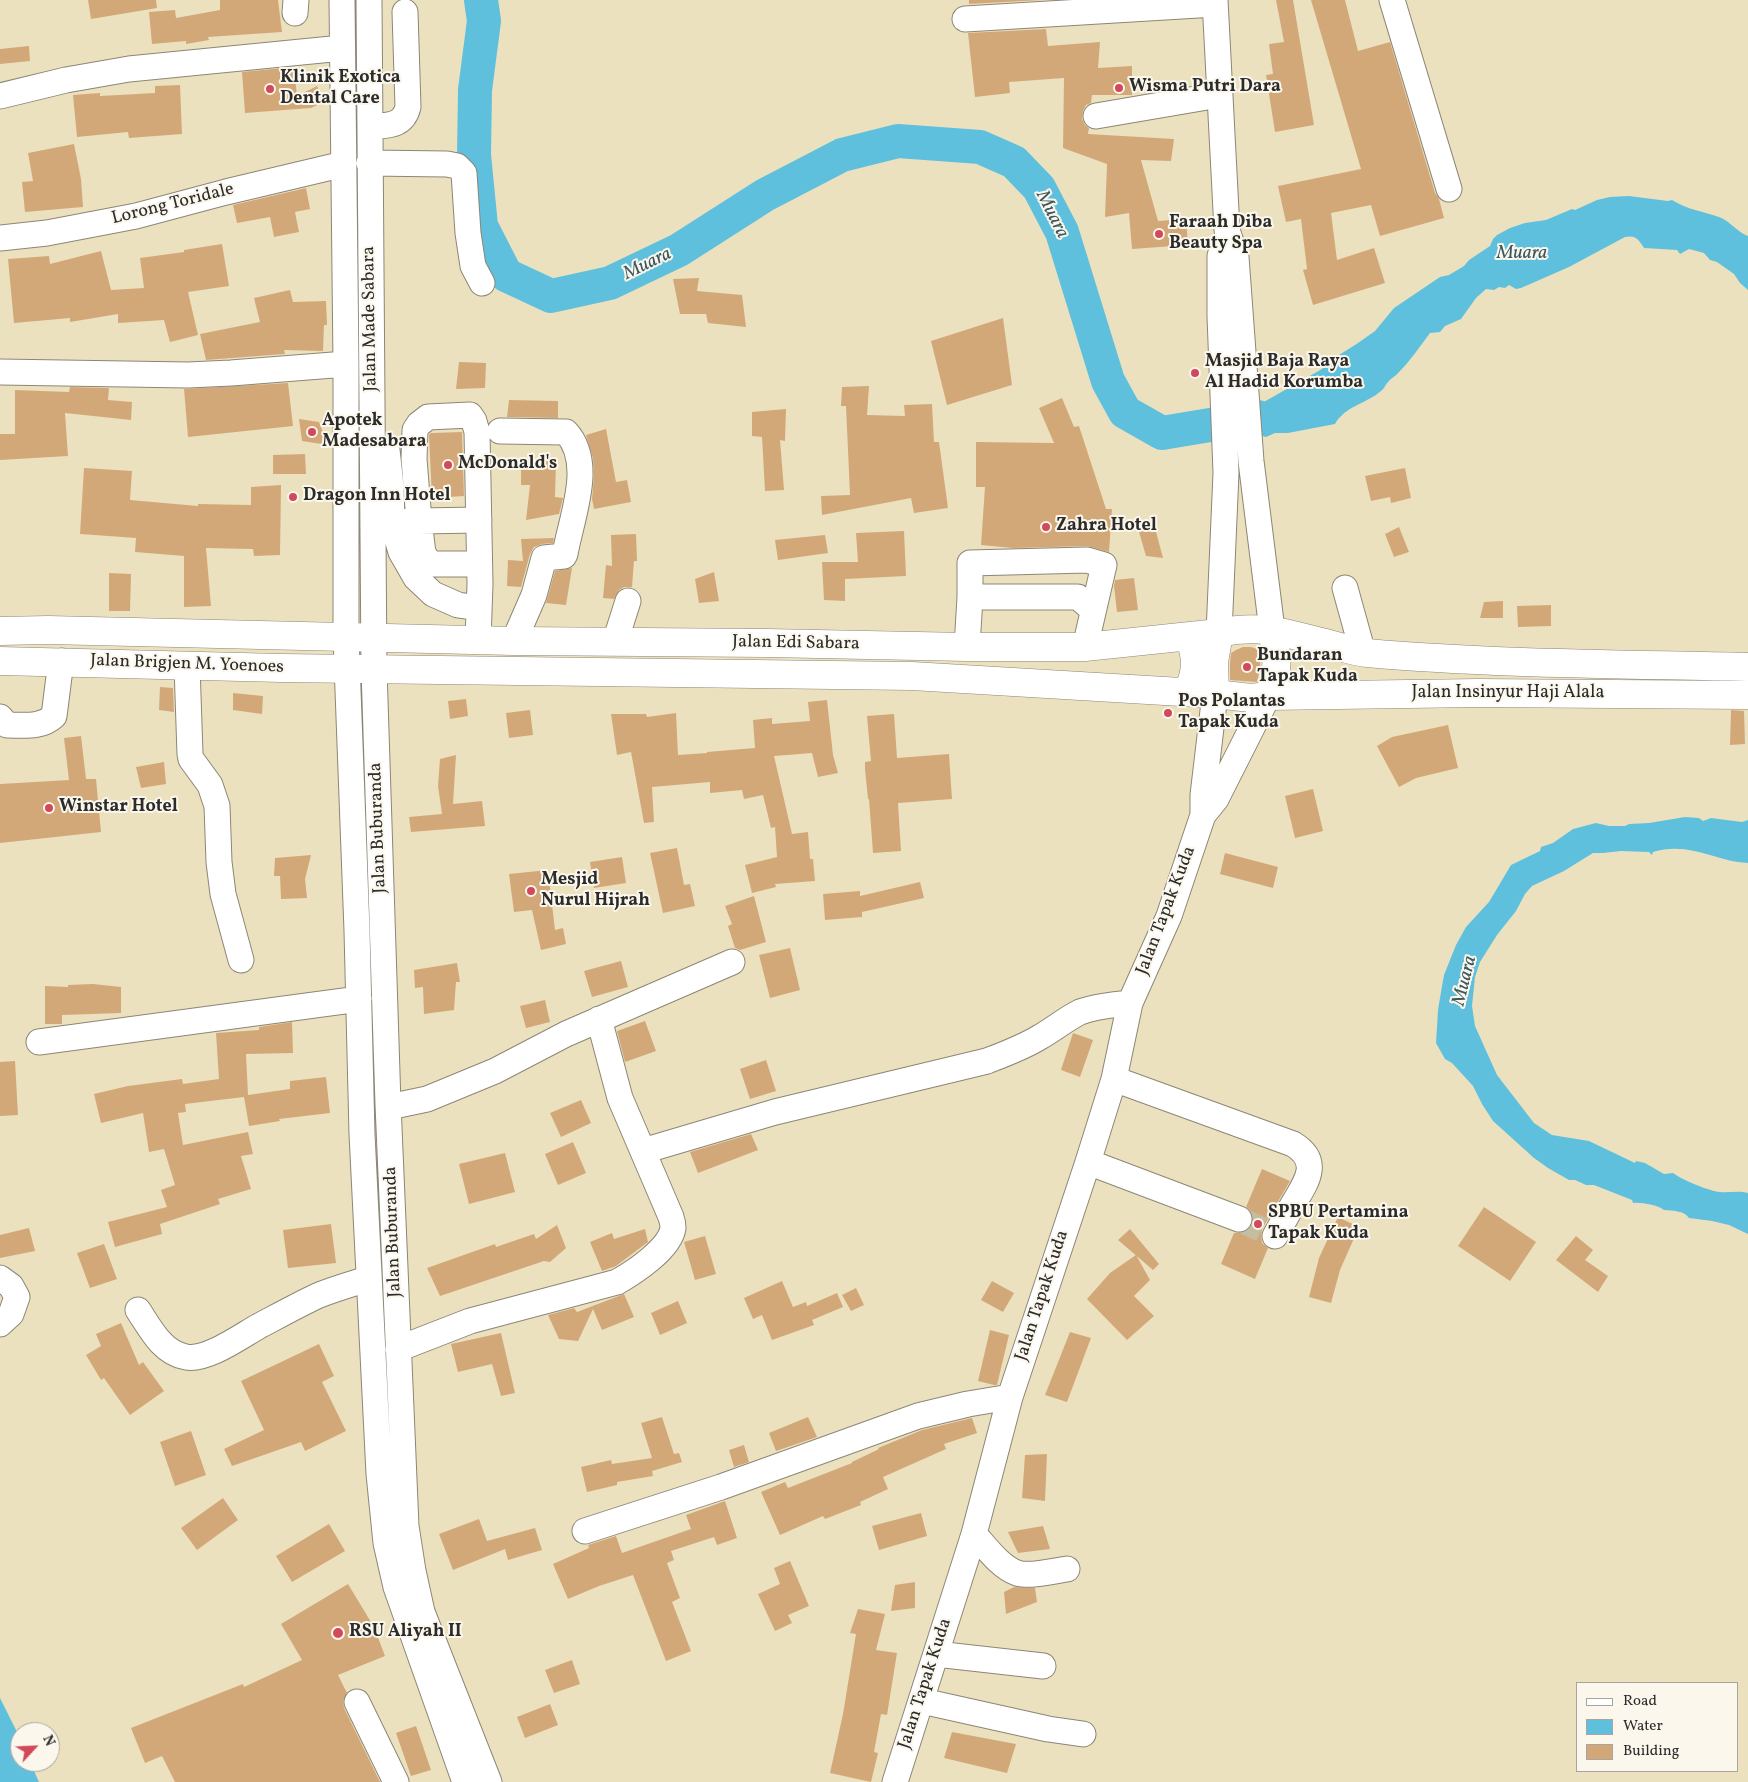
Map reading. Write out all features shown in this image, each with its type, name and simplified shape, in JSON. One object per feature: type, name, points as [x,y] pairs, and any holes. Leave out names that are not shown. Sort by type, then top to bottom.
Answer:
[{"type":"main road","points":[[1239,628],[1272,630],[1278,664],[1275,683],[1268,696],[1242,697],[1215,694],[1214,662],[1219,633],[1239,628]]},
{"type":"main road","name":"Jalan Brigjen M. Yoenoes","points":[[0,631],[48,630],[374,638]]},
{"type":"main road","name":"Jalan Insinyur Haji Alala","points":[[1272,630],[1364,653],[1478,661],[1748,667]]},
{"type":"main road","name":"Jalan Edi Sabara","points":[[374,638],[1085,647],[1219,633]]},
{"type":"main road","points":[[1188,692],[1195,674],[1194,652],[1189,636]]},
{"type":"main road","name":"Jalan Brigjen M. Yoenoes","points":[[0,661],[360,669]]},
{"type":"main road","name":"Jalan Edi Sabara","points":[[360,669],[912,676],[1215,694]]},
{"type":"main road","name":"Jalan Insinyur Haji Alala","points":[[1268,696],[1478,694],[1748,695]]},
{"type":"street","name":"Jalan Made Sabara","points":[[342,0],[346,364],[346,637],[360,669]]},
{"type":"street","name":"Jalan Made Sabara","points":[[360,669],[374,638],[369,0]]},
{"type":"street","points":[[1392,0],[1449,189]]},
{"type":"street","points":[[965,19],[1215,2],[1227,230],[1236,258],[1236,409],[1226,460],[1219,633]]},
{"type":"street","points":[[370,127],[396,123],[406,114],[408,107],[405,12]]},
{"type":"street","points":[[0,96],[66,80],[130,69],[342,48]]},
{"type":"street","points":[[1096,116],[1219,95]]},
{"type":"street","points":[[369,163],[446,164],[457,166],[464,173],[468,233],[473,266],[482,283]]},
{"type":"street","name":"Lorong Toridale","points":[[0,238],[47,233],[118,220],[344,164]]},
{"type":"street","points":[[0,372],[230,374],[346,364]]},
{"type":"street","points":[[372,408],[385,436],[392,522],[401,552],[416,578],[433,594],[458,606],[479,608]]},
{"type":"street","points":[[1236,409],[1251,461],[1272,630]]},
{"type":"street","points":[[478,640],[479,608],[479,564],[479,520],[477,432],[470,415],[428,417],[415,430],[414,459],[423,554],[430,564],[479,564]]},
{"type":"street","points":[[500,431],[566,432],[573,440],[578,453],[580,489],[568,534],[565,554],[564,556],[544,558],[534,595],[514,641]]},
{"type":"street","points":[[392,522],[479,520]]},
{"type":"street","points":[[967,647],[970,563],[1087,560],[1104,564],[1085,647]]},
{"type":"street","points":[[1345,588],[1364,653]]},
{"type":"street","points":[[970,597],[1078,598],[1093,610]]},
{"type":"street","points":[[615,642],[628,602]]},
{"type":"street","points":[[0,717],[7,725],[48,722],[54,716],[61,661]]},
{"type":"street","points":[[187,666],[191,760],[210,784],[217,806],[219,862],[223,894],[241,960]]},
{"type":"street","name":"Jalan Buburanda","points":[[360,669],[359,999],[368,1280],[379,1474],[386,1543],[396,1587],[461,1781]]},
{"type":"street","name":"Jalan Buburanda","points":[[360,669],[389,1107],[406,1526],[422,1612],[489,1782]]},
{"type":"street","name":"Jalan Tapak Kuda","points":[[1203,815],[1202,795],[1215,694]]},
{"type":"street","name":"Jalan Tapak Kuda","points":[[895,1782],[974,1534],[1010,1396],[1114,1078],[1130,1003],[1169,916],[1203,815],[1216,799],[1268,696]]},
{"type":"street","points":[[389,1107],[426,1099],[487,1075],[527,1056],[566,1034],[732,962]]},
{"type":"street","points":[[39,1042],[359,999]]},
{"type":"street","points":[[643,1151],[775,1112],[987,1060],[1016,1050],[1081,1012],[1103,1006],[1130,1003]]},
{"type":"street","points":[[398,1348],[470,1322],[617,1282],[632,1274],[664,1244],[673,1228],[671,1217],[620,1098],[599,1019]]},
{"type":"street","points":[[1114,1078],[1294,1144],[1302,1149],[1309,1163],[1308,1178],[1275,1236]]},
{"type":"street","points":[[1088,1162],[1239,1219]]},
{"type":"street","points":[[0,1278],[12,1286],[17,1296],[11,1314],[0,1324]]},
{"type":"street","points":[[138,1310],[157,1338],[165,1346],[186,1357],[195,1357],[221,1348],[318,1296],[343,1286],[368,1280]]},
{"type":"street","points":[[584,1531],[721,1487],[918,1416],[1010,1396]]},
{"type":"street","points":[[974,1534],[997,1559],[1016,1572],[1026,1574],[1067,1569]]},
{"type":"street","points":[[936,1654],[1043,1666]]},
{"type":"street","points":[[922,1701],[1048,1729],[1082,1734]]},
{"type":"street","points":[[357,1702],[396,1782]]},
{"type":"water","name":"Muara","points":[[1629,196],[1672,200],[1689,208],[1723,219],[1748,236],[1748,290],[1734,274],[1717,262],[1710,260],[1704,253],[1689,249],[1680,254],[1677,250],[1644,248],[1636,238],[1625,237],[1569,267],[1521,288],[1516,289],[1509,285],[1505,288],[1499,287],[1494,290],[1486,289],[1476,298],[1461,319],[1445,326],[1440,332],[1430,333],[1408,363],[1382,390],[1344,413],[1335,424],[1288,433],[1275,433],[1266,437],[1258,435],[1255,407],[1322,369],[1328,362],[1375,331],[1394,308],[1440,277],[1449,275],[1464,266],[1469,260],[1490,246],[1497,235],[1510,228],[1525,223],[1546,220],[1597,200]]},
{"type":"water","name":"Muara","points":[[1685,817],[1699,818],[1703,821],[1711,818],[1742,822],[1748,820],[1748,863],[1678,849],[1653,852],[1652,855],[1649,852],[1621,851],[1593,853],[1564,871],[1532,886],[1480,962],[1475,977],[1472,1006],[1475,1026],[1497,1075],[1534,1123],[1552,1135],[1589,1141],[1635,1163],[1636,1161],[1645,1163],[1664,1174],[1673,1173],[1709,1190],[1748,1193],[1748,1234],[1729,1225],[1689,1218],[1681,1212],[1664,1210],[1649,1204],[1633,1203],[1632,1200],[1594,1185],[1586,1185],[1575,1180],[1569,1180],[1548,1168],[1493,1121],[1473,1086],[1452,1063],[1445,1059],[1436,1043],[1438,1010],[1444,975],[1456,945],[1466,927],[1489,902],[1511,865],[1540,851],[1541,847],[1553,843],[1573,829],[1596,823],[1609,826],[1625,826]]},
{"type":"water","points":[[0,1698],[12,1722],[10,1722],[10,1772],[34,1772],[39,1782],[0,1782]]},
{"type":"building","points":[[88,0],[156,0],[157,8],[91,19]]},
{"type":"building","points":[[220,0],[278,0],[282,32],[208,37],[209,40],[186,44],[186,41],[152,44],[149,12],[175,10],[176,18],[220,10]]},
{"type":"building","points":[[969,0],[1042,0],[969,4]]},
{"type":"building","points":[[1276,0],[1293,0],[1314,125],[1275,132],[1266,75],[1273,74],[1269,44],[1284,42]]},
{"type":"building","points":[[1311,0],[1345,0],[1358,51],[1390,42],[1444,218],[1380,236],[1371,205],[1331,213],[1337,260],[1374,248],[1385,283],[1313,305],[1303,270],[1307,269],[1301,219],[1286,222],[1278,186],[1361,169]]},
{"type":"building","points":[[1046,29],[1048,46],[1100,42],[1098,68],[1132,66],[1132,95],[1092,95],[1091,103],[1086,105],[1083,111],[1082,119],[1089,128],[1088,134],[1174,139],[1171,161],[1141,160],[1158,221],[1186,219],[1188,245],[1132,249],[1129,213],[1105,217],[1107,164],[1063,148],[1064,78],[1009,82],[1010,93],[975,97],[968,33]]},
{"type":"building","points":[[29,46],[30,61],[0,64],[0,49]]},
{"type":"building","name":"Klinik Exotica Dental Care","points":[[294,67],[297,96],[317,86],[325,101],[311,108],[245,113],[242,72]]},
{"type":"building","points":[[180,85],[182,134],[129,138],[128,132],[77,137],[73,95],[100,93],[100,96],[155,93],[155,86]]},
{"type":"building","points":[[74,144],[81,179],[83,207],[25,212],[22,182],[33,181],[28,153]]},
{"type":"building","points":[[306,188],[310,209],[295,212],[299,232],[274,237],[270,217],[237,223],[233,205]]},
{"type":"building","points":[[222,244],[229,286],[188,292],[198,335],[170,342],[164,320],[118,323],[118,314],[70,322],[70,318],[14,323],[8,259],[49,256],[50,264],[101,251],[111,290],[144,288],[140,258]]},
{"type":"building","points":[[699,278],[697,291],[742,295],[746,327],[708,323],[706,314],[680,314],[673,279]]},
{"type":"building","points":[[290,290],[293,302],[326,301],[327,325],[324,325],[323,351],[284,350],[285,354],[206,360],[200,334],[260,322],[254,298]]},
{"type":"building","points":[[1003,318],[1012,385],[947,405],[931,341]]},
{"type":"building","points":[[459,362],[486,363],[485,388],[456,389]]},
{"type":"building","points":[[288,383],[293,426],[188,437],[184,389]]},
{"type":"building","points":[[869,386],[867,415],[905,416],[904,405],[932,404],[934,442],[939,442],[948,508],[914,513],[911,498],[822,515],[821,496],[850,495],[846,406],[841,406],[842,387]]},
{"type":"building","points":[[70,387],[109,388],[108,400],[132,402],[131,420],[65,413],[68,456],[0,460],[0,434],[15,434],[15,390],[69,392]]},
{"type":"building","points":[[1062,398],[1074,427],[1079,426],[1106,509],[1112,509],[1109,552],[1087,546],[1013,548],[981,545],[985,487],[976,487],[976,442],[1054,443],[1039,408]]},
{"type":"building","points":[[509,400],[558,401],[558,418],[507,417]]},
{"type":"building","points":[[786,409],[785,441],[780,440],[784,490],[765,491],[762,437],[752,436],[752,412]]},
{"type":"building","name":"Apotek Madesabara","points":[[299,419],[319,422],[328,445],[302,441]]},
{"type":"building","points":[[606,429],[616,482],[627,480],[631,502],[594,509],[592,499],[593,458],[586,435]]},
{"type":"building","name":"McDonald's","points":[[462,432],[464,496],[432,498],[429,435],[431,433]]},
{"type":"building","points":[[305,454],[306,474],[273,474],[273,455]]},
{"type":"building","points":[[521,460],[556,461],[555,497],[563,498],[559,514],[526,520],[530,485],[521,485]]},
{"type":"building","points":[[84,468],[132,471],[130,500],[198,506],[198,504],[251,505],[251,487],[281,485],[280,555],[254,556],[253,549],[206,548],[211,606],[184,607],[184,556],[135,552],[136,538],[80,534]]},
{"type":"building","points":[[1405,468],[1411,498],[1391,503],[1390,497],[1371,501],[1365,476]]},
{"type":"building","points":[[1399,527],[1409,552],[1394,557],[1385,534]]},
{"type":"building","points":[[1155,528],[1163,558],[1146,556],[1139,532]]},
{"type":"building","points":[[904,531],[906,576],[845,579],[845,601],[824,600],[822,562],[858,562],[856,533]]},
{"type":"building","points":[[636,534],[637,561],[634,561],[632,587],[624,587],[619,590],[614,599],[603,598],[606,565],[612,566],[611,535]]},
{"type":"building","points":[[825,535],[828,553],[778,560],[775,540]]},
{"type":"building","points":[[554,538],[553,543],[534,547],[530,554],[521,587],[507,586],[508,560],[523,561],[521,539]]},
{"type":"building","points":[[572,568],[566,605],[546,603],[555,571]]},
{"type":"building","points":[[714,572],[719,601],[699,603],[695,579]]},
{"type":"building","points":[[109,573],[131,574],[130,611],[109,611]]},
{"type":"building","points":[[1134,578],[1138,610],[1117,612],[1115,580]]},
{"type":"building","points":[[1503,601],[1503,618],[1480,618],[1484,602]]},
{"type":"building","points":[[1551,605],[1551,626],[1518,627],[1517,606]]},
{"type":"building","name":"Bundaran Tapak Kuda","points":[[1243,647],[1260,650],[1260,669],[1257,682],[1230,680],[1231,653]]},
{"type":"building","points":[[160,687],[173,688],[174,712],[159,710]]},
{"type":"building","points":[[233,693],[263,696],[262,714],[233,710]]},
{"type":"building","points":[[466,699],[468,716],[450,719],[448,701]]},
{"type":"building","points":[[827,700],[833,755],[838,773],[818,777],[812,753],[774,756],[792,834],[808,832],[810,859],[813,859],[815,881],[775,884],[776,887],[752,893],[745,865],[777,857],[775,827],[771,828],[763,795],[744,799],[742,790],[710,793],[710,782],[652,787],[654,822],[644,823],[631,752],[617,755],[611,714],[646,714],[647,717],[676,713],[678,755],[755,748],[753,720],[772,718],[772,724],[810,721],[808,702]]},
{"type":"building","points":[[530,710],[533,735],[509,738],[506,713]]},
{"type":"building","points":[[1731,710],[1744,711],[1745,744],[1730,745]]},
{"type":"building","points":[[894,714],[897,758],[949,754],[952,799],[898,803],[901,851],[873,853],[865,769],[865,762],[871,761],[867,716]]},
{"type":"building","points":[[1448,725],[1458,768],[1416,778],[1399,787],[1377,746],[1392,737]]},
{"type":"building","name":"Winstar Hotel","points":[[81,736],[86,779],[96,779],[101,832],[0,843],[0,784],[69,780],[64,738]]},
{"type":"building","points":[[456,755],[453,804],[482,801],[485,826],[411,832],[409,817],[442,814],[438,786],[440,759]]},
{"type":"building","points":[[164,762],[166,784],[141,788],[136,767]]},
{"type":"building","points":[[1313,789],[1323,831],[1295,838],[1285,796]]},
{"type":"building","points":[[677,848],[684,885],[690,884],[695,906],[663,913],[650,853]]},
{"type":"building","points":[[1225,853],[1278,867],[1273,888],[1220,874]]},
{"type":"building","points":[[311,855],[305,879],[307,898],[281,899],[280,876],[274,876],[275,858]]},
{"type":"building","points":[[622,857],[626,883],[594,888],[590,862]]},
{"type":"building","name":"Mesjid Nurul Hijrah","points":[[548,870],[555,930],[563,928],[566,944],[541,950],[532,910],[514,912],[509,874]]},
{"type":"building","points":[[920,882],[924,898],[862,912],[862,917],[825,920],[823,894],[860,891],[860,896]]},
{"type":"building","points":[[754,896],[766,942],[740,950],[735,948],[728,926],[732,924],[725,906]]},
{"type":"building","points":[[790,948],[800,990],[770,998],[759,955]]},
{"type":"building","points":[[621,961],[628,987],[592,997],[584,971]]},
{"type":"building","points":[[457,963],[460,982],[456,982],[454,1010],[424,1014],[423,987],[415,988],[414,970]]},
{"type":"building","points":[[93,984],[121,987],[121,1013],[62,1015],[62,1024],[45,1024],[45,986],[68,987],[68,985]]},
{"type":"building","points":[[545,1000],[550,1022],[526,1028],[520,1006]]},
{"type":"building","points":[[645,1021],[656,1051],[625,1062],[617,1031]]},
{"type":"building","points":[[292,1022],[293,1053],[246,1054],[248,1095],[290,1089],[290,1081],[326,1077],[330,1113],[279,1119],[280,1121],[249,1126],[244,1097],[185,1104],[186,1112],[178,1113],[183,1145],[248,1132],[253,1154],[241,1156],[251,1189],[218,1199],[220,1204],[160,1224],[162,1234],[115,1247],[108,1222],[167,1207],[161,1190],[175,1185],[164,1149],[149,1152],[143,1113],[101,1123],[94,1094],[128,1086],[182,1079],[183,1084],[219,1079],[216,1033],[259,1030],[259,1027]]},
{"type":"building","points":[[1073,1033],[1093,1040],[1080,1077],[1061,1070]]},
{"type":"building","points":[[766,1060],[776,1091],[750,1099],[740,1069]]},
{"type":"building","points":[[15,1061],[18,1115],[0,1116],[0,1062]]},
{"type":"building","points":[[581,1100],[591,1123],[561,1137],[550,1113]]},
{"type":"building","points":[[751,1134],[758,1150],[698,1173],[690,1152]]},
{"type":"building","points":[[573,1142],[586,1173],[558,1185],[545,1154]]},
{"type":"building","points":[[505,1153],[515,1192],[469,1204],[459,1164]]},
{"type":"building","name":"SPBU Pertamina Tapak Kuda","points":[[1262,1169],[1290,1181],[1262,1229],[1262,1243],[1268,1248],[1255,1279],[1221,1264],[1234,1233],[1248,1230],[1252,1225],[1253,1216],[1246,1207]]},
{"type":"building","points":[[1484,1207],[1536,1242],[1510,1281],[1458,1246]]},
{"type":"building","points":[[1338,1217],[1359,1227],[1340,1270],[1331,1303],[1309,1297],[1319,1258]]},
{"type":"building","points":[[331,1224],[336,1263],[288,1268],[283,1230]]},
{"type":"building","points":[[557,1225],[566,1248],[550,1262],[544,1261],[440,1296],[427,1268],[495,1244],[496,1247],[534,1234],[536,1239]]},
{"type":"building","points":[[29,1228],[35,1251],[0,1258],[0,1235]]},
{"type":"building","points":[[645,1229],[648,1242],[616,1266],[602,1271],[590,1242],[612,1233],[614,1239]]},
{"type":"building","points":[[1130,1229],[1159,1264],[1153,1270],[1118,1240]]},
{"type":"building","points":[[705,1236],[716,1274],[695,1280],[684,1242]]},
{"type":"building","points":[[1576,1236],[1593,1250],[1585,1260],[1608,1276],[1598,1292],[1556,1260]]},
{"type":"building","points":[[104,1244],[117,1279],[90,1288],[77,1253]]},
{"type":"building","points":[[1136,1255],[1150,1280],[1134,1296],[1154,1316],[1127,1340],[1087,1299],[1110,1273]]},
{"type":"building","points":[[782,1281],[793,1307],[806,1302],[807,1306],[837,1293],[843,1307],[812,1320],[814,1325],[772,1340],[762,1315],[753,1319],[744,1298]]},
{"type":"building","points":[[992,1281],[1014,1293],[1003,1312],[981,1300]]},
{"type":"building","points":[[856,1288],[864,1305],[851,1311],[842,1295]]},
{"type":"building","points":[[624,1294],[634,1317],[602,1330],[593,1309],[578,1341],[559,1339],[548,1315],[574,1308],[577,1312]]},
{"type":"building","points":[[678,1301],[687,1323],[660,1335],[651,1313]]},
{"type":"building","points":[[121,1323],[139,1365],[143,1362],[164,1391],[130,1415],[104,1378],[101,1380],[86,1355],[101,1346],[96,1334]]},
{"type":"building","points":[[990,1330],[1009,1335],[997,1385],[978,1381]]},
{"type":"building","points":[[1070,1332],[1091,1338],[1067,1402],[1045,1395]]},
{"type":"building","points":[[501,1333],[515,1393],[501,1396],[492,1364],[458,1372],[451,1344]]},
{"type":"building","points":[[319,1344],[334,1376],[322,1382],[346,1431],[305,1451],[301,1442],[232,1466],[224,1449],[264,1430],[241,1381]]},
{"type":"building","points":[[662,1417],[674,1454],[679,1453],[682,1462],[652,1471],[653,1476],[617,1482],[617,1485],[587,1492],[581,1467],[611,1460],[612,1464],[652,1458],[641,1423]]},
{"type":"building","points":[[808,1417],[817,1437],[776,1451],[769,1433]]},
{"type":"building","points":[[972,1418],[977,1433],[944,1444],[946,1449],[883,1477],[888,1489],[860,1502],[861,1505],[825,1519],[823,1516],[780,1535],[761,1492],[785,1482],[788,1488],[852,1463],[878,1448],[922,1430]]},
{"type":"building","points":[[191,1431],[206,1475],[175,1486],[160,1442]]},
{"type":"building","points":[[744,1445],[749,1462],[734,1467],[729,1450]]},
{"type":"building","points":[[1047,1454],[1045,1501],[1022,1498],[1025,1455]]},
{"type":"building","points":[[223,1498],[238,1520],[197,1550],[181,1528]]},
{"type":"building","points":[[725,1501],[737,1538],[717,1545],[714,1537],[671,1551],[674,1560],[667,1563],[680,1598],[672,1602],[691,1651],[666,1661],[633,1575],[568,1599],[553,1564],[589,1548],[588,1545],[616,1536],[622,1553],[691,1529],[686,1515]]},
{"type":"building","points":[[921,1513],[927,1536],[879,1550],[872,1526]]},
{"type":"building","points":[[479,1519],[487,1541],[535,1528],[542,1550],[508,1560],[505,1549],[453,1570],[439,1534]]},
{"type":"building","points":[[329,1524],[345,1551],[292,1582],[276,1556]]},
{"type":"building","points":[[1043,1526],[1050,1549],[1018,1553],[1008,1532]]},
{"type":"building","points":[[790,1561],[809,1606],[788,1615],[792,1623],[775,1631],[758,1594],[780,1584],[774,1568]]},
{"type":"building","points":[[915,1582],[915,1608],[891,1611],[895,1585]]},
{"type":"building","points":[[348,1584],[374,1627],[385,1656],[338,1675],[347,1693],[343,1701],[344,1708],[380,1782],[175,1782],[162,1756],[145,1763],[131,1728],[243,1684],[244,1687],[302,1660],[281,1624]]},
{"type":"building","points":[[1014,1587],[1035,1588],[1037,1602],[1006,1614],[1004,1592]]},
{"type":"building","points":[[858,1609],[885,1614],[876,1650],[897,1653],[887,1715],[881,1714],[874,1752],[878,1753],[871,1782],[830,1773],[843,1714],[856,1634],[850,1633]]},
{"type":"building","points":[[572,1660],[580,1684],[554,1693],[545,1670]]},
{"type":"building","points":[[550,1704],[558,1725],[525,1738],[517,1717]]},
{"type":"building","points":[[416,1726],[431,1770],[411,1776],[396,1733]]},
{"type":"building","points":[[952,1732],[1016,1744],[1007,1773],[944,1758]]},
{"type":"waterway","name":"Muara","points":[[481,0],[484,21],[475,90],[474,155],[481,226],[506,275],[551,296],[610,283],[679,250],[765,195],[842,155],[898,141],[980,147],[1014,162],[1039,188],[1062,232],[1108,381],[1125,412],[1162,433],[1258,417]]},
{"type":"tunnel","points":[[1239,1219],[1275,1236]]},
{"type":"place","name":"Wisma Putri Dara","points":[[1119,88]]},
{"type":"place","name":"Klinik Exotica Dental Care","points":[[270,89]]},
{"type":"place","name":"Faraah Diba Beauty Spa","points":[[1159,234]]},
{"type":"place","name":"Masjid Baja Raya Al Hadid Korumba","points":[[1195,373]]},
{"type":"place","name":"Apotek Madesabara","points":[[312,432]]},
{"type":"place","name":"McDonald's","points":[[448,465]]},
{"type":"place","name":"Dragon Inn Hotel","points":[[293,497]]},
{"type":"place","name":"Zahra Hotel","points":[[1046,527]]},
{"type":"place","name":"Bundaran Tapak Kuda","points":[[1247,667]]},
{"type":"place","name":"Pos Polantas Tapak Kuda","points":[[1168,713]]},
{"type":"place","name":"Winstar Hotel","points":[[49,808]]},
{"type":"place","name":"Mesjid Nurul Hijrah","points":[[531,891]]},
{"type":"place","name":"SPBU Pertamina Tapak Kuda","points":[[1258,1224]]},
{"type":"place","name":"RSU Aliyah II","points":[[338,1633]]}]
